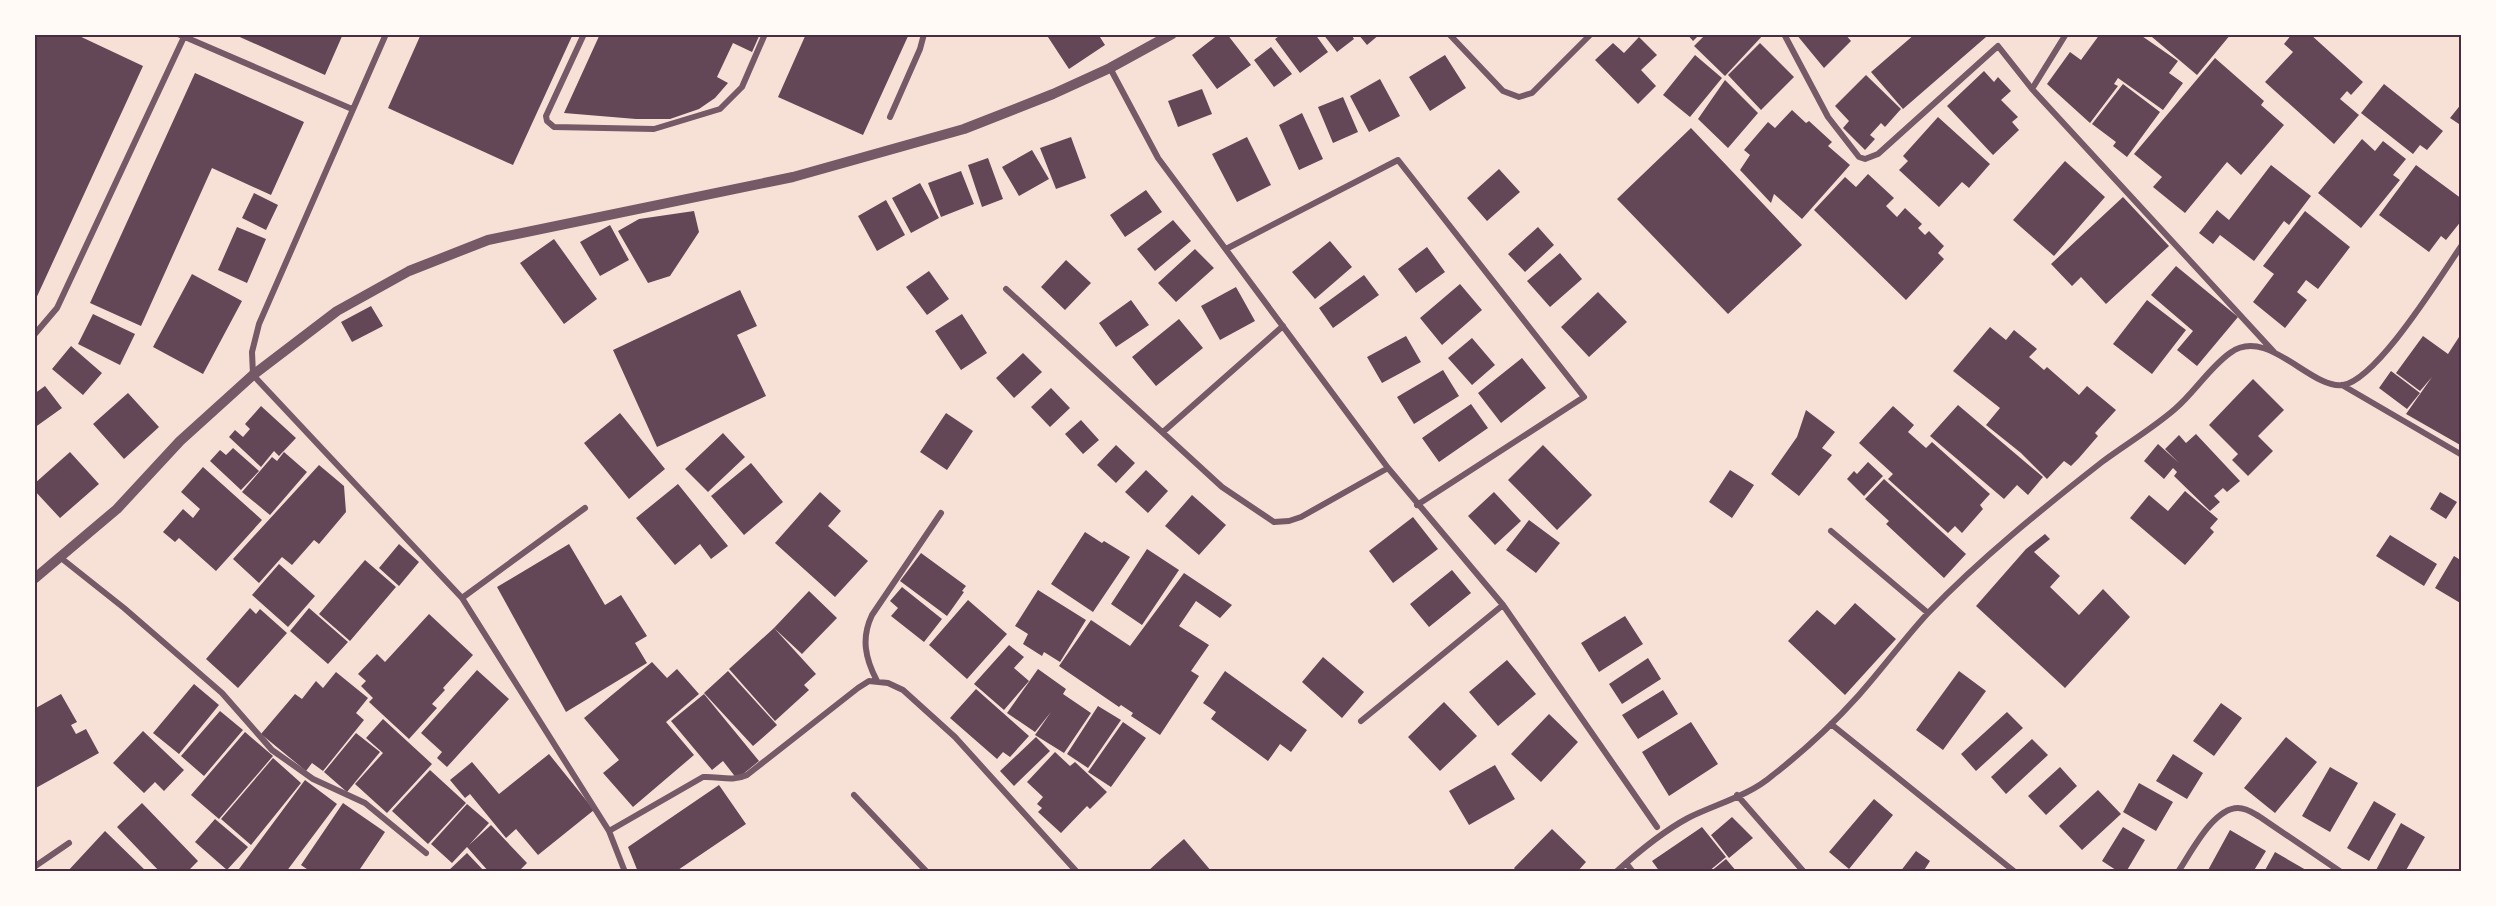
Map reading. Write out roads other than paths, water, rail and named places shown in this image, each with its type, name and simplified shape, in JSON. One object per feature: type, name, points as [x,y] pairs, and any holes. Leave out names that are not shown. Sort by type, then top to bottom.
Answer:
[{"type":"street","points":[[386,34],[259,324],[252,352],[253,375],[462,598],[609,831],[623,871]]},
{"type":"street","points":[[584,34],[546,116],[547,121],[555,128],[654,129],[720,109],[742,87],[765,34]]},
{"type":"street","points":[[890,117],[920,49],[924,34]]},
{"type":"street","points":[[34,579],[117,508],[180,441],[253,375],[337,311],[409,271],[488,240],[543,227],[725,192],[858,160],[992,119],[1110,68],[1172,34]]},
{"type":"street","points":[[1449,34],[1503,91],[1520,97],[1532,93],[1591,34]]},
{"type":"street","points":[[1784,34],[1828,117],[1858,157],[1865,159],[1878,154],[1998,46],[2032,89],[2274,352],[2321,380],[2342,385],[2462,455]]},
{"type":"street","points":[[2032,89],[2066,34]]},
{"type":"street","points":[[34,335],[57,308],[181,36],[352,109]]},
{"type":"street","points":[[1110,68],[1158,158],[1388,468],[1503,605],[1657,827]]},
{"type":"street","points":[[1226,249],[1398,160],[1584,397],[1417,505]]},
{"type":"street","points":[[2342,385],[2350,382],[2382,356],[2426,299],[2462,245]]},
{"type":"street","points":[[1006,289],[1222,487],[1274,522],[1301,517],[1388,468]]},
{"type":"street","points":[[1163,432],[1283,326]]},
{"type":"street","points":[[1616,872],[1661,835],[1687,819],[1756,788],[1772,777],[1831,724],[1928,614],[2017,531],[2104,461],[2176,408],[2231,351],[2245,347],[2274,352]]},
{"type":"street","points":[[462,598],[585,508]]},
{"type":"street","points":[[877,681],[868,664],[865,645],[866,628],[872,615],[941,513]]},
{"type":"street","points":[[1831,531],[1928,614]]},
{"type":"street","points":[[61,558],[124,608],[222,693],[272,750],[313,779],[365,804],[426,853]]},
{"type":"street","points":[[1361,721],[1503,605]]},
{"type":"street","points":[[609,831],[703,777],[716,776],[735,780],[747,775],[841,700],[869,681],[877,681],[903,690],[955,737],[1077,872]]},
{"type":"street","points":[[1831,724],[2015,872]]},
{"type":"street","points":[[855,795],[927,872]]},
{"type":"street","points":[[1737,795],[1804,872]]},
{"type":"street","points":[[2178,872],[2215,818],[2238,808],[2248,809],[2341,872]]},
{"type":"street","points":[[34,867],[69,843]]},
{"type":"street","points":[[1626,863],[1633,872]]}]
